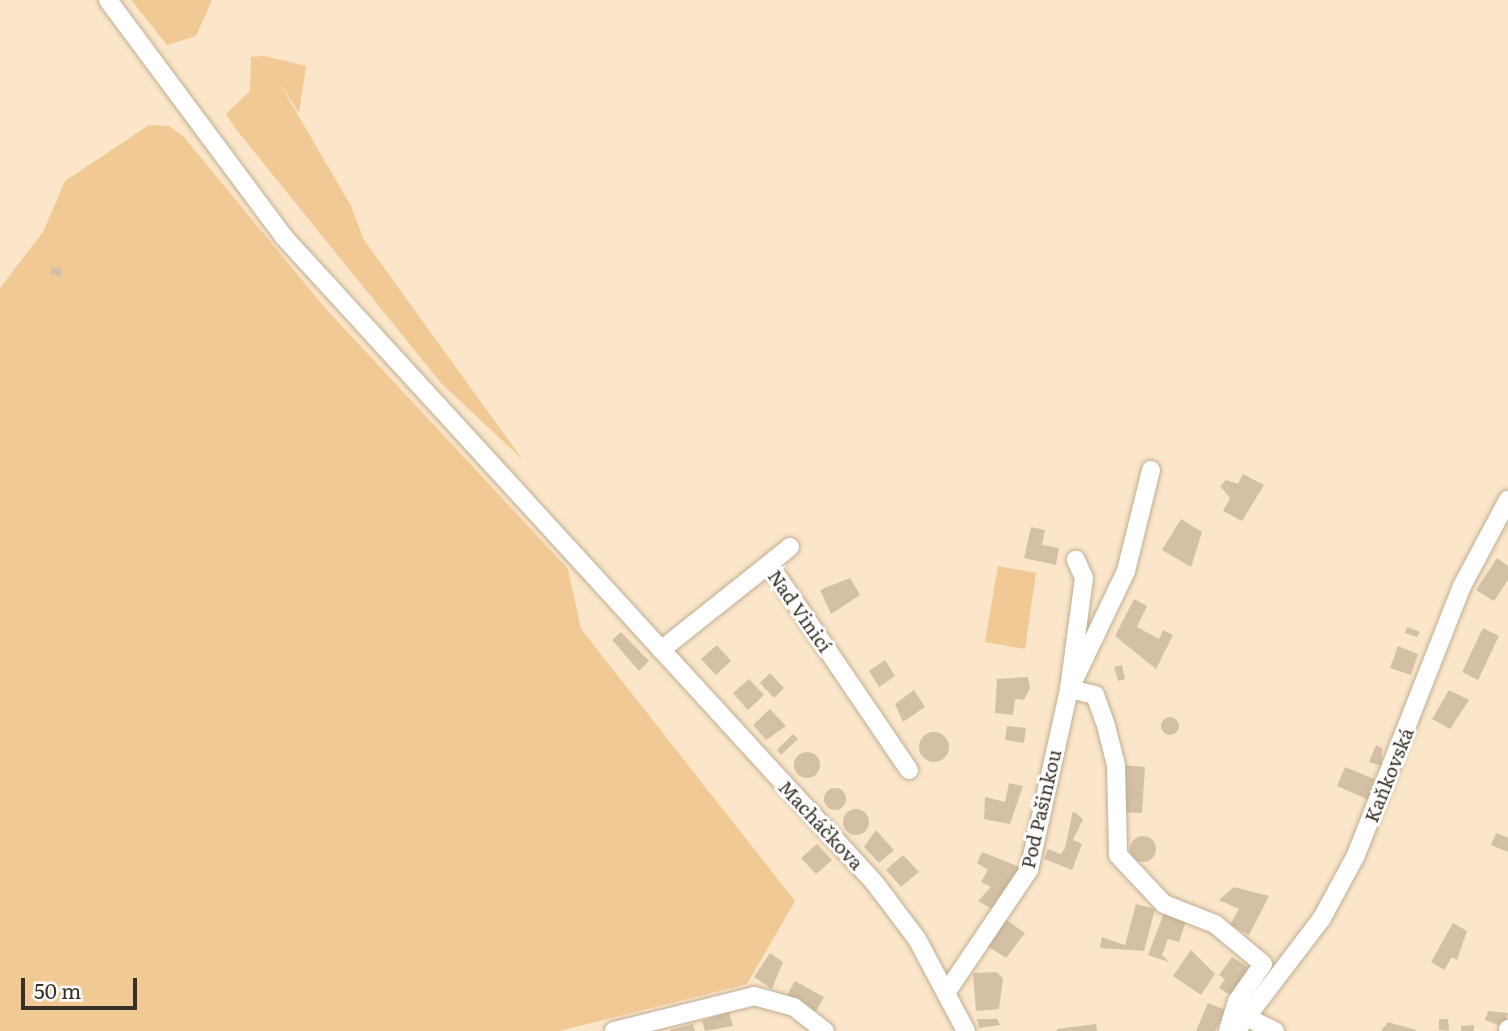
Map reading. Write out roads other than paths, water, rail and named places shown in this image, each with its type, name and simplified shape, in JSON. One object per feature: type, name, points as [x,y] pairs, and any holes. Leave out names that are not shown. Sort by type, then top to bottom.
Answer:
[{"type":"street","name":"Macháčkova","points":[[108,0],[283,236],[874,882],[948,990],[966,1031]]},
{"type":"street","name":"Pod Pašinkou","points":[[1069,689],[1126,571],[1151,470]]},
{"type":"street","name":"Kaňkovská","points":[[1242,1024],[1321,918],[1356,855],[1462,586],[1508,500]]},
{"type":"street","points":[[769,564],[790,547]]},
{"type":"street","name":"Pod Pašinkou","points":[[948,990],[1029,870],[1069,689],[1084,578],[1076,560]]},
{"type":"street","name":"Nad Vinicí","points":[[655,644],[769,564],[909,770]]},
{"type":"street","points":[[1069,689],[1095,695],[1106,726],[1116,765],[1118,855],[1164,904],[1215,924],[1263,964],[1237,1001],[1228,1031]]},
{"type":"street","points":[[614,1031],[754,996],[793,1007],[825,1031]]},
{"type":"street","points":[[1242,1024],[1275,1031]]}]
